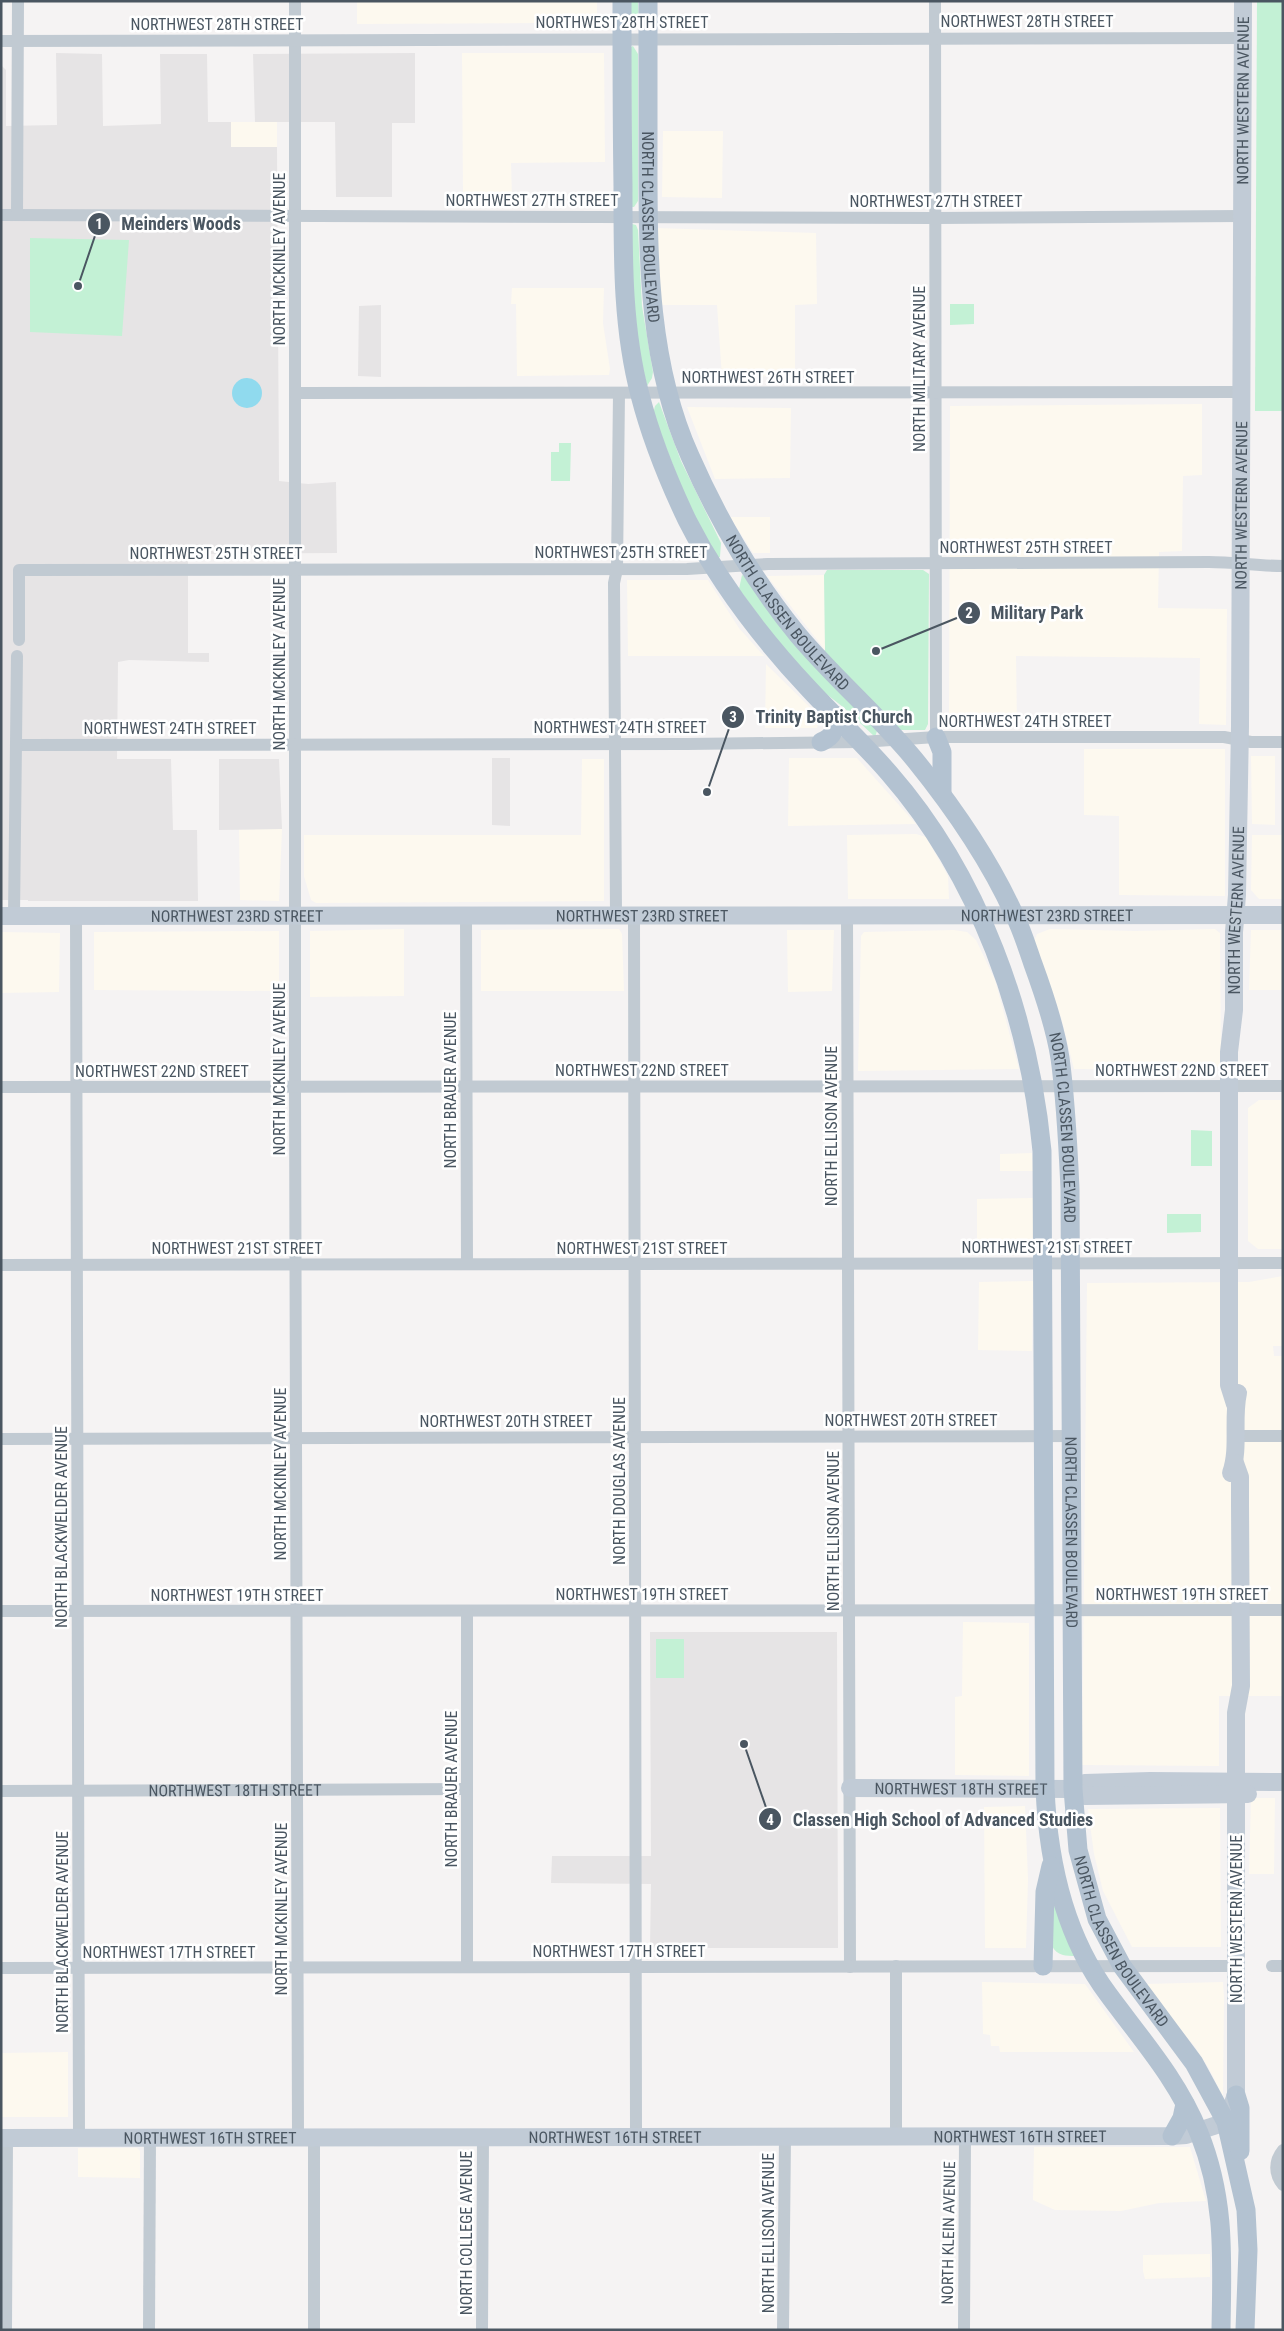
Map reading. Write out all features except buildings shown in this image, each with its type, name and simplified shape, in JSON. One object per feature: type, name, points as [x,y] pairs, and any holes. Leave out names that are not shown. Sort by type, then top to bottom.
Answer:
[{"type":"main road","name":"NORTH CLASSEN BOULEVARD","points":[[622,1],[625,304],[639,394],[650,430],[689,523],[715,568],[760,630],[810,690],[889,772],[934,830],[952,860],[979,916],[999,963],[1012,1001],[1033,1085],[1042,1151],[1044,1788],[1052,1862],[1061,1899],[1074,1934],[1090,1966],[1107,1993],[1174,2082],[1198,2131],[1208,2157],[1219,2205],[1222,2244],[1221,2330]]},
{"type":"main road","name":"NORTH CLASSEN BOULEVARD","points":[[648,1],[648,217],[653,317],[668,393],[688,453],[720,519],[748,566],[799,637],[897,740],[942,794],[970,836],[1014,915],[1040,984],[1054,1029],[1060,1057],[1069,1154],[1073,1789],[1075,1831],[1087,1886],[1098,1919],[1122,1966],[1194,2062],[1226,2122],[1240,2175],[1248,2225],[1245,2330]]},
{"type":"main road","points":[[821,742],[831,738],[834,733],[834,715]]},
{"type":"main road","points":[[936,737],[942,752],[942,794]]},
{"type":"main road","points":[[1043,1966],[1045,1892],[1052,1862]]},
{"type":"main road","points":[[1236,2096],[1240,2114],[1240,2175]]},
{"type":"main road","points":[[1172,2136],[1182,2118],[1185,2104]]},
{"type":"street","points":[[17,215],[18,1]]},
{"type":"street","name":"NORTH MCKINLEY AVENUE","points":[[295,1],[297,1968],[314,2330]]},
{"type":"street","name":"NORTH MILITARY AVENUE","points":[[935,1],[936,737]]},
{"type":"street","name":"NORTH WESTERN AVENUE","points":[[1226,2122],[1236,2096],[1236,1713],[1241,1686],[1235,1610],[1240,1477],[1235,1463],[1235,1404],[1240,1384],[1235,1263],[1235,1086],[1229,1052],[1234,1010],[1239,740],[1243,1]]},
{"type":"street","name":"NORTHWEST 28TH STREET","points":[[1,41],[1242,38]]},
{"type":"street","name":"NORTHWEST 27TH STREET","points":[[1,215],[935,218],[1242,216]]},
{"type":"street","name":"NORTHWEST 26TH STREET","points":[[296,393],[1241,392]]},
{"type":"street","name":"NORTH DOUGLAS AVENUE","points":[[619,394],[616,569],[614,583],[615,743],[634,1086],[636,2137]]},
{"type":"street","name":"NORTHWEST 25TH STREET","points":[[19,640],[19,570],[616,569],[936,563],[1227,562],[1283,566]]},
{"type":"street","points":[[8,916],[16,745],[17,656]]},
{"type":"street","name":"NORTHWEST 24TH STREET","points":[[16,745],[861,742],[936,737],[1224,737],[1251,742],[1283,742]]},
{"type":"street","name":"NORTH BRAUER AVENUE","points":[[466,915],[467,1264]]},
{"type":"street","name":"NORTH ELLISON AVENUE","points":[[847,915],[850,1967]]},
{"type":"street","name":"NORTHWEST 23RD STREET","points":[[8,916],[1283,915]]},
{"type":"street","name":"NORTH BLACKWELDER AVENUE","points":[[76,916],[79,2138]]},
{"type":"street","name":"NORTHWEST 22ND STREET","points":[[1,1087],[1283,1086]]},
{"type":"street","name":"NORTHWEST 21ST STREET","points":[[1,1265],[1283,1263]]},
{"type":"street","name":"NORTHWEST 20TH STREET","points":[[1,1439],[1072,1436]]},
{"type":"street","points":[[1235,1436],[1283,1436]]},
{"type":"street","name":"NORTHWEST 19TH STREET","points":[[1,1611],[1283,1610]]},
{"type":"street","name":"NORTH BRAUER AVENUE","points":[[467,1611],[467,1967]]},
{"type":"street","name":"NORTHWEST 18TH STREET","points":[[850,1788],[1044,1788],[1073,1789],[1085,1796],[1168,1789],[1236,1788],[1283,1782]]},
{"type":"street","name":"NORTHWEST 18TH STREET","points":[[1236,1788],[1283,1793]]},
{"type":"street","name":"NORTHWEST 18TH STREET","points":[[1,1791],[467,1789]]},
{"type":"street","points":[[896,1966],[896,2136]]},
{"type":"street","name":"NORTHWEST 17TH STREET","points":[[1,1968],[1236,1966]]},
{"type":"street","name":"NORTHWEST 16TH STREET","points":[[4,2138],[1172,2136],[1186,2135],[1226,2122]]},
{"type":"street","name":"NORTH ELLISON AVENUE","points":[[783,2330],[784,2136]]},
{"type":"street","name":"NORTH KLEIN AVENUE","points":[[964,2330],[965,2136]]},
{"type":"street","name":"NORTH COLLEGE AVENUE","points":[[482,2330],[483,2137]]},
{"type":"street","points":[[4,2138],[4,2302],[6,2330]]},
{"type":"street","points":[[149,2330],[150,2138]]},
{"type":"street","points":[[1283,2150],[1276,2164],[1278,2177],[1283,2185]]},
{"type":"shaded area","points":[[357,1],[597,1],[597,17],[545,18],[539,23],[357,24]]},
{"type":"shaded area","points":[[56,53],[102,54],[103,126],[161,124],[160,54],[207,54],[208,122],[231,122],[231,147],[277,147],[279,481],[308,484],[336,482],[337,553],[188,554],[188,653],[209,653],[209,662],[129,660],[118,662],[117,759],[171,759],[173,830],[197,830],[198,901],[1,900],[1,65],[6,70],[6,126],[57,125]]},
{"type":"shaded area","points":[[415,53],[415,123],[392,123],[392,197],[336,197],[335,122],[255,122],[253,54]]},
{"type":"shaded area","points":[[462,53],[604,53],[605,162],[511,163],[512,197],[463,197]]},
{"type":"shaded area","points":[[231,122],[277,122],[277,147],[231,147]]},
{"type":"shaded area","points":[[663,131],[723,131],[722,198],[662,197]]},
{"type":"shaded area","points":[[656,228],[816,233],[817,304],[795,305],[795,376],[722,377],[717,305],[661,305]]},
{"type":"shaded area","points":[[512,288],[604,288],[603,323],[610,369],[609,375],[517,376],[516,304],[511,304]]},
{"type":"shaded area","points":[[381,305],[381,377],[358,376],[359,306]]},
{"type":"shaded area","points":[[1202,404],[1202,475],[1183,476],[1182,551],[1159,552],[1158,608],[1227,609],[1226,725],[1199,724],[1200,658],[1016,656],[1017,724],[949,726],[950,406]]},
{"type":"shaded area","points":[[687,407],[791,408],[790,478],[715,479]]},
{"type":"shaded area","points":[[730,517],[770,517],[770,553],[753,553]]},
{"type":"shaded area","points":[[824,575],[825,650],[767,576]]},
{"type":"shaded area","points":[[627,580],[708,580],[739,628],[764,656],[628,656]]},
{"type":"shaded area","points":[[766,664],[820,717],[817,728],[765,728]]},
{"type":"shaded area","points":[[1084,749],[1225,749],[1225,896],[1119,895],[1119,816],[1084,815]]},
{"type":"shaded area","points":[[1251,756],[1275,756],[1275,825],[1252,824]]},
{"type":"shaded area","points":[[492,758],[510,758],[510,826],[492,825]]},
{"type":"shaded area","points":[[789,758],[857,758],[916,824],[788,826]]},
{"type":"shaded area","points":[[219,759],[279,759],[282,829],[219,830]]},
{"type":"shaded area","points":[[582,759],[604,759],[604,901],[316,903],[311,900],[304,876],[304,835],[581,835]]},
{"type":"shaded area","points":[[239,829],[282,829],[279,901],[240,900]]},
{"type":"shaded area","points":[[916,834],[926,837],[948,876],[949,899],[848,899],[847,835]]},
{"type":"shaded area","points":[[1252,835],[1283,835],[1283,899],[1259,899],[1251,890]]},
{"type":"shaded area","points":[[404,929],[404,996],[310,997],[310,931]]},
{"type":"shaded area","points":[[619,929],[622,934],[624,991],[481,991],[481,930]]},
{"type":"shaded area","points":[[1050,929],[1135,931],[1215,929],[1220,933],[1221,1061],[1219,1066],[1213,1070],[1074,1069],[1061,1017],[1034,941],[1037,934]]},
{"type":"shaded area","points":[[787,930],[834,930],[832,991],[788,992]]},
{"type":"shaded area","points":[[954,930],[967,932],[976,940],[995,980],[1019,1069],[858,1071],[861,936],[864,932]]},
{"type":"shaded area","points":[[1251,930],[1283,930],[1283,990],[1249,990]]},
{"type":"shaded area","points":[[279,931],[279,991],[94,990],[94,932]]},
{"type":"shaded area","points":[[1,932],[60,933],[59,992],[1,993]]},
{"type":"shaded area","points":[[1259,1100],[1283,1100],[1283,1249],[1258,1249],[1248,1241],[1248,1108]]},
{"type":"shaded area","points":[[1032,1153],[1033,1171],[1000,1171],[1000,1154]]},
{"type":"shaded area","points":[[1033,1198],[1033,1248],[977,1248],[977,1199]]},
{"type":"shaded area","points":[[1283,1276],[1283,1346],[1273,1346],[1274,1356],[1283,1356],[1283,1696],[1219,1696],[1219,1766],[1082,1765],[1087,1283],[1249,1282]]},
{"type":"shaded area","points":[[1033,1281],[1032,1351],[978,1350],[979,1282]]},
{"type":"shaded area","points":[[963,1622],[1029,1623],[1029,1776],[955,1775],[955,1697],[962,1696]]},
{"type":"shaded area","points":[[650,1632],[837,1632],[838,1948],[650,1948],[651,1884],[551,1883],[552,1856],[651,1856]]},
{"type":"shaded area","points":[[1251,1798],[1275,1798],[1274,1874],[1249,1874]]},
{"type":"shaded area","points":[[1025,1806],[1028,1879],[1026,1948],[985,1948],[984,1807]]},
{"type":"shaded area","points":[[1220,1808],[1221,1947],[1132,1947],[1103,1891],[1094,1854],[1088,1809]]},
{"type":"shaded area","points":[[982,1982],[1085,1984],[1134,2052],[1000,2052],[999,2046],[991,2046],[990,2035],[983,2034]]},
{"type":"shaded area","points":[[1223,1982],[1223,2096],[1195,2047],[1144,1984]]},
{"type":"shaded area","points":[[68,2052],[68,2117],[1,2117],[1,2053]]},
{"type":"shaded area","points":[[1034,2147],[1190,2147],[1206,2201],[1159,2203],[1121,2211],[1055,2210],[1033,2200]]},
{"type":"shaded area","points":[[78,2148],[137,2148],[140,2151],[140,2178],[78,2177]]},
{"type":"shaded area","points":[[1210,2254],[1210,2277],[1145,2279],[1143,2255]]},
{"type":"green space","points":[[627,1],[638,1],[638,21],[632,30],[629,28]]},
{"type":"green space","points":[[1257,1],[1283,1],[1283,411],[1255,411]]},
{"type":"green space","points":[[633,46],[638,54],[638,201],[632,207],[631,47]]},
{"type":"green space","points":[[632,224],[636,225],[638,230],[642,306],[653,372],[647,386],[631,315]]},
{"type":"green space","points":[[30,238],[129,240],[122,336],[30,332]]},
{"type":"green space","points":[[950,304],[974,304],[974,324],[950,325]]},
{"type":"green space","points":[[659,402],[681,461],[721,543],[720,557],[717,558],[692,514],[653,414],[655,406]]},
{"type":"green space","points":[[559,443],[571,443],[570,481],[551,481],[551,452],[559,452]]},
{"type":"green space","points":[[827,570],[923,570],[929,574],[928,724],[925,730],[901,730],[822,653],[825,650],[824,575]]},
{"type":"green space","points":[[742,575],[877,731],[875,737],[843,707],[816,686],[786,653],[739,589]]},
{"type":"green space","points":[[1191,1130],[1212,1131],[1212,1166],[1191,1166]]},
{"type":"green space","points":[[1167,1214],[1201,1214],[1201,1232],[1167,1233]]},
{"type":"green space","points":[[656,1639],[684,1639],[684,1678],[656,1678]]},
{"type":"green space","points":[[1051,1896],[1076,1956],[1059,1954],[1052,1946]]},
{"type":"water","points":[[247,378],[257,383],[262,393],[257,403],[247,408],[237,403],[232,393],[237,383]]},
{"type":"place","name":"Meinders Woods","points":[[78,286]]},
{"type":"place","name":"Military Park","points":[[876,651]]},
{"type":"place","name":"Trinity Baptist Church","points":[[707,792]]},
{"type":"place","name":"Classen High School of Advanced Studies","points":[[744,1744]]}]
